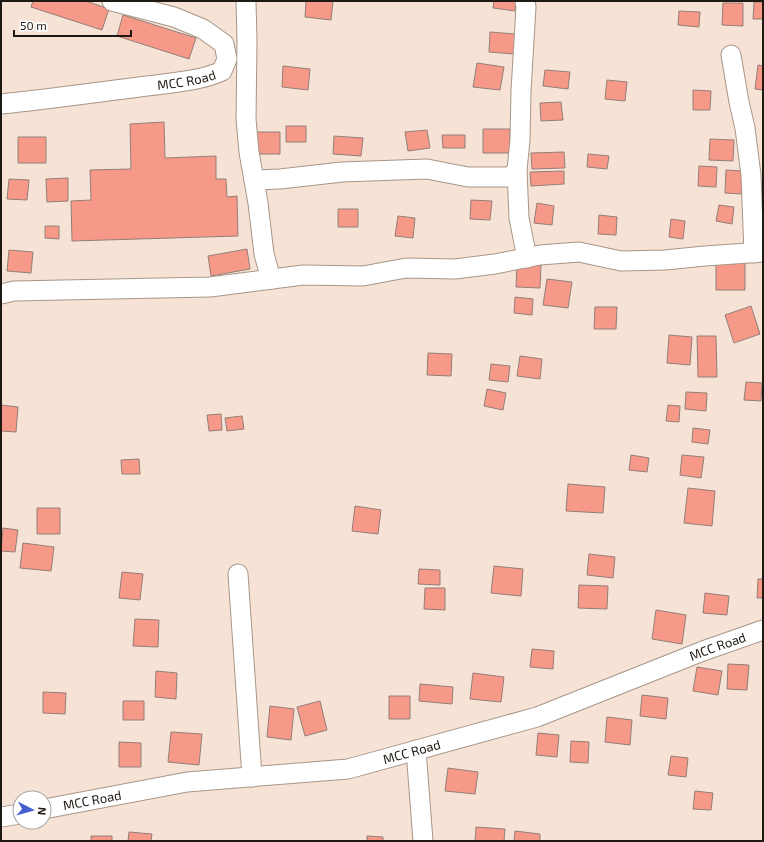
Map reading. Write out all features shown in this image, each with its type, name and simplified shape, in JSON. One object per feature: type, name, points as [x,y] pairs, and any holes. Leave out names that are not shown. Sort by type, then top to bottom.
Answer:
[{"type":"street","name":"MCC Road","points":[[1,104],[61,98],[173,82],[214,75],[222,71],[227,59],[224,44],[203,28],[174,17],[112,1]]},
{"type":"street","points":[[246,1],[246,119],[249,152],[264,254],[271,279]]},
{"type":"street","points":[[525,1],[526,7],[521,90],[520,140],[517,170],[519,218],[527,258]]},
{"type":"street","points":[[1,294],[14,291],[210,287],[302,275],[362,276],[406,268],[455,269],[496,264],[540,255],[579,252],[621,261],[666,260],[758,252],[745,128],[731,55]]},
{"type":"street","points":[[254,180],[280,179],[342,172],[404,169],[427,169],[468,177],[510,177],[517,170]]},
{"type":"street","points":[[238,574],[252,777]]},
{"type":"street","name":"MCC Road","points":[[52,807],[187,782],[348,769],[537,717],[703,651],[763,630]]},
{"type":"street","points":[[416,750],[423,841]]},
{"type":"street","points":[[1,817],[12,815]]},
{"type":"building","points":[[33,1],[86,1],[109,9],[102,30],[31,7]]},
{"type":"building","points":[[306,1],[333,1],[331,20],[305,17]]},
{"type":"building","points":[[494,1],[516,1],[515,11],[493,8]]},
{"type":"building","points":[[754,2],[763,2],[763,19],[753,19]]},
{"type":"building","points":[[723,3],[743,3],[743,26],[722,25]]},
{"type":"building","points":[[679,11],[700,12],[699,27],[678,25]]},
{"type":"building","points":[[123,15],[196,38],[189,59],[117,36]]},
{"type":"building","points":[[490,32],[515,34],[514,54],[489,52]]},
{"type":"building","points":[[477,63],[504,67],[500,90],[473,87]]},
{"type":"building","points":[[758,65],[763,66],[763,90],[755,89]]},
{"type":"building","points":[[283,66],[310,69],[308,90],[282,87]]},
{"type":"building","points":[[545,70],[570,72],[568,89],[543,86]]},
{"type":"building","points":[[607,80],[627,82],[625,101],[605,99]]},
{"type":"building","points":[[693,90],[711,91],[710,110],[693,110]]},
{"type":"building","points":[[561,102],[563,120],[541,121],[540,103]]},
{"type":"building","points":[[164,122],[165,158],[216,156],[216,179],[226,179],[227,197],[237,196],[238,236],[72,241],[71,201],[91,200],[90,170],[131,169],[130,124]]},
{"type":"building","points":[[286,126],[306,126],[306,142],[286,142]]},
{"type":"building","points":[[483,129],[510,129],[510,153],[483,153]]},
{"type":"building","points":[[427,130],[430,148],[408,151],[405,132]]},
{"type":"building","points":[[257,132],[280,132],[280,154],[257,154]]},
{"type":"building","points":[[442,135],[465,135],[465,148],[443,148]]},
{"type":"building","points":[[334,136],[363,138],[361,156],[333,154]]},
{"type":"building","points":[[18,137],[46,137],[46,163],[18,163]]},
{"type":"building","points":[[710,139],[734,140],[733,161],[709,160]]},
{"type":"building","points":[[564,152],[565,168],[532,169],[531,153]]},
{"type":"building","points":[[588,154],[609,156],[607,169],[587,167]]},
{"type":"building","points":[[699,166],[717,167],[716,187],[698,186]]},
{"type":"building","points":[[726,170],[743,171],[742,194],[725,193]]},
{"type":"building","points":[[564,171],[564,184],[531,186],[530,172]]},
{"type":"building","points":[[68,178],[68,201],[47,202],[46,179]]},
{"type":"building","points":[[9,179],[29,180],[27,200],[7,199]]},
{"type":"building","points":[[471,200],[492,201],[490,220],[470,219]]},
{"type":"building","points":[[537,203],[554,206],[552,225],[534,223]]},
{"type":"building","points":[[719,205],[734,207],[732,224],[716,221]]},
{"type":"building","points":[[338,209],[358,209],[358,227],[338,227]]},
{"type":"building","points":[[599,215],[617,217],[616,235],[598,234]]},
{"type":"building","points":[[398,216],[415,218],[413,238],[395,236]]},
{"type":"building","points":[[671,219],[685,221],[683,239],[669,237]]},
{"type":"building","points":[[45,226],[59,226],[59,239],[45,238]]},
{"type":"building","points":[[247,249],[250,269],[211,276],[208,256]]},
{"type":"building","points":[[9,250],[33,252],[31,273],[7,271]]},
{"type":"building","points":[[716,262],[745,263],[745,290],[716,290]]},
{"type":"building","points":[[517,264],[541,265],[540,288],[516,287]]},
{"type":"building","points":[[547,279],[572,282],[568,308],[543,305]]},
{"type":"building","points":[[515,297],[533,299],[532,315],[514,313]]},
{"type":"building","points":[[751,306],[760,334],[734,343],[725,315]]},
{"type":"building","points":[[595,307],[617,307],[616,329],[594,329]]},
{"type":"building","points":[[669,335],[692,337],[690,365],[667,363]]},
{"type":"building","points":[[697,336],[716,336],[717,377],[698,377]]},
{"type":"building","points":[[428,353],[452,354],[451,376],[427,375]]},
{"type":"building","points":[[520,356],[542,359],[540,379],[517,376]]},
{"type":"building","points":[[491,364],[510,366],[508,382],[489,380]]},
{"type":"building","points":[[746,382],[762,383],[761,401],[744,400]]},
{"type":"building","points":[[487,389],[506,393],[503,410],[484,406]]},
{"type":"building","points":[[686,392],[707,393],[706,411],[685,409]]},
{"type":"building","points":[[1,405],[18,407],[16,432],[1,431]]},
{"type":"building","points":[[668,405],[680,406],[679,422],[666,421]]},
{"type":"building","points":[[221,414],[222,430],[209,431],[207,415]]},
{"type":"building","points":[[242,416],[244,429],[227,431],[225,418]]},
{"type":"building","points":[[693,428],[710,430],[708,444],[692,442]]},
{"type":"building","points":[[631,455],[649,458],[647,472],[629,470]]},
{"type":"building","points":[[682,455],[704,457],[701,478],[680,475]]},
{"type":"building","points":[[139,459],[140,474],[122,474],[121,460]]},
{"type":"building","points":[[568,484],[605,487],[603,513],[566,511]]},
{"type":"building","points":[[688,488],[715,491],[712,526],[684,523]]},
{"type":"building","points":[[355,506],[381,510],[378,534],[352,531]]},
{"type":"building","points":[[37,508],[60,508],[60,534],[37,534]]},
{"type":"building","points":[[3,528],[18,530],[15,552],[1,551]]},
{"type":"building","points":[[23,543],[54,547],[51,571],[20,568]]},
{"type":"building","points":[[589,554],[615,557],[613,578],[587,575]]},
{"type":"building","points":[[494,566],[523,569],[521,596],[491,593]]},
{"type":"building","points":[[419,569],[440,570],[440,585],[418,584]]},
{"type":"building","points":[[122,572],[143,574],[140,600],[119,598]]},
{"type":"building","points":[[758,579],[763,579],[763,598],[757,598]]},
{"type":"building","points":[[579,585],[608,586],[607,609],[578,608]]},
{"type":"building","points":[[425,588],[445,588],[445,610],[424,609]]},
{"type":"building","points":[[705,593],[729,596],[727,615],[703,613]]},
{"type":"building","points":[[656,610],[686,615],[682,644],[652,639]]},
{"type":"building","points":[[135,619],[159,620],[158,647],[133,646]]},
{"type":"building","points":[[532,649],[554,651],[553,669],[530,667]]},
{"type":"building","points":[[728,664],[749,665],[747,690],[727,689]]},
{"type":"building","points":[[697,667],[722,671],[718,695],[693,691]]},
{"type":"building","points":[[156,671],[177,673],[176,699],[155,697]]},
{"type":"building","points":[[473,673],[504,677],[501,702],[470,699]]},
{"type":"building","points":[[420,684],[453,687],[452,704],[419,701]]},
{"type":"building","points":[[43,692],[66,693],[65,714],[43,713]]},
{"type":"building","points":[[642,695],[668,698],[666,719],[640,716]]},
{"type":"building","points":[[389,696],[410,696],[410,719],[389,719]]},
{"type":"building","points":[[123,701],[144,701],[144,720],[123,720]]},
{"type":"building","points":[[320,701],[327,730],[305,736],[297,707]]},
{"type":"building","points":[[270,706],[294,709],[291,740],[267,737]]},
{"type":"building","points":[[607,717],[632,720],[630,745],[605,742]]},
{"type":"building","points":[[171,732],[202,734],[199,765],[168,762]]},
{"type":"building","points":[[538,733],[559,735],[557,757],[536,755]]},
{"type":"building","points":[[571,741],[589,742],[588,763],[570,762]]},
{"type":"building","points":[[119,742],[141,743],[141,767],[119,767]]},
{"type":"building","points":[[671,756],[688,758],[686,777],[668,775]]},
{"type":"building","points":[[448,768],[478,772],[475,794],[445,791]]},
{"type":"building","points":[[695,791],[713,793],[711,810],[693,809]]},
{"type":"building","points":[[476,827],[505,829],[504,841],[475,841]]},
{"type":"building","points":[[515,831],[540,834],[540,841],[514,841]]},
{"type":"building","points":[[129,832],[152,834],[151,841],[128,841]]},
{"type":"building","points":[[91,836],[112,836],[112,841],[91,841]]},
{"type":"building","points":[[367,836],[383,837],[383,841],[367,841]]}]
